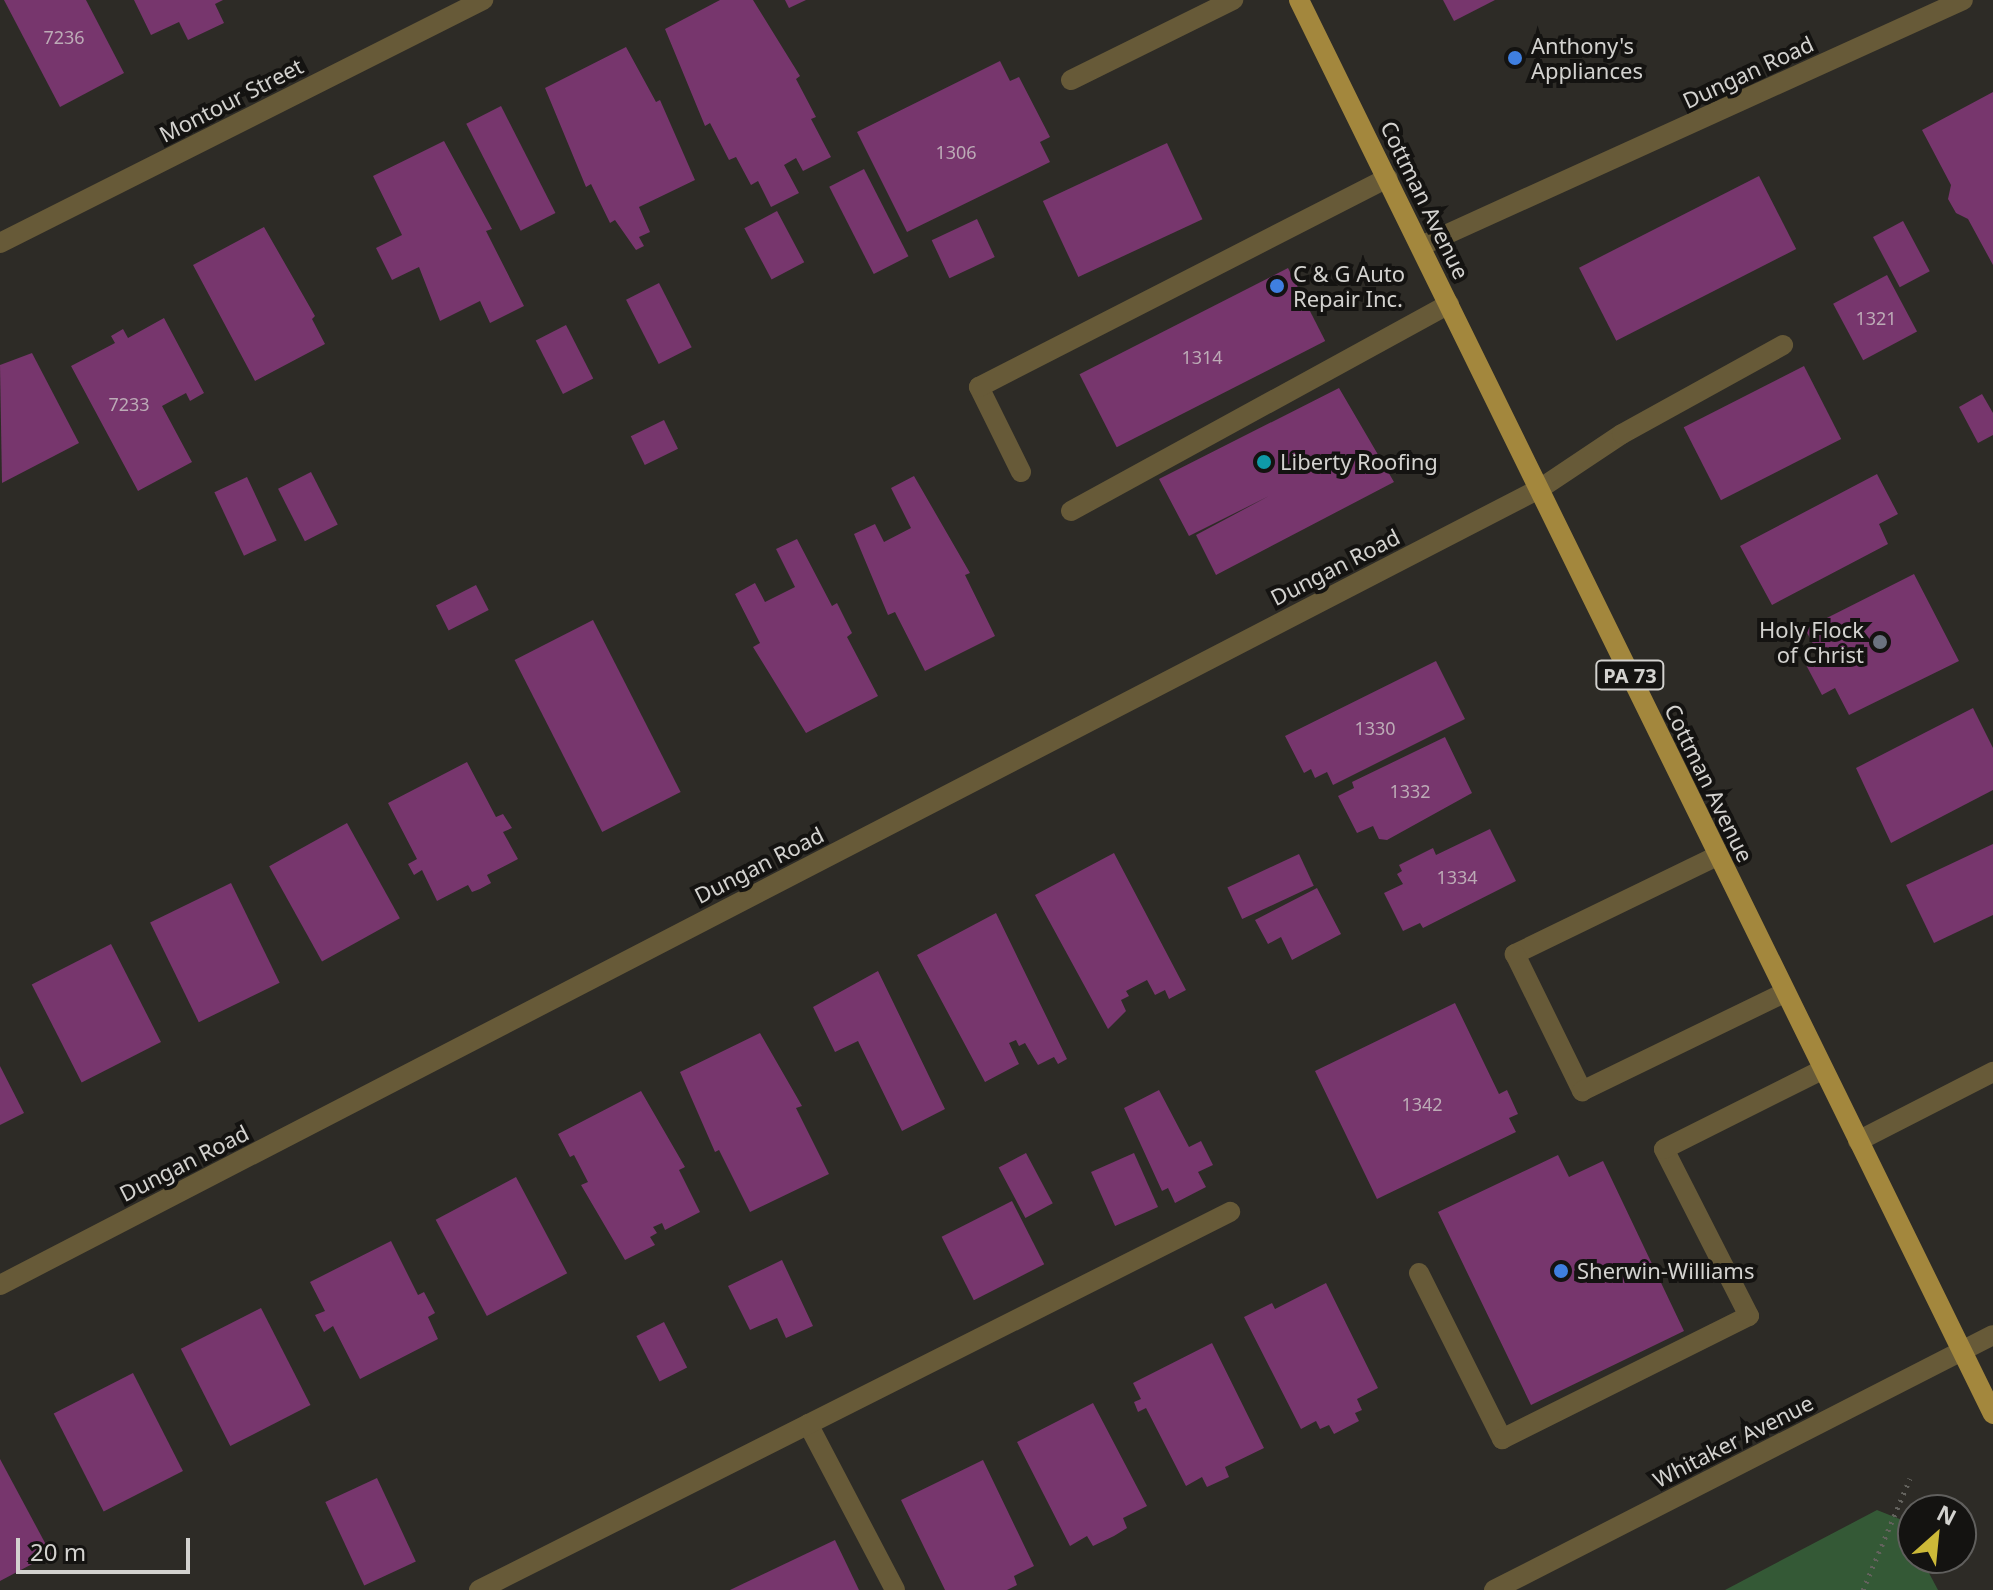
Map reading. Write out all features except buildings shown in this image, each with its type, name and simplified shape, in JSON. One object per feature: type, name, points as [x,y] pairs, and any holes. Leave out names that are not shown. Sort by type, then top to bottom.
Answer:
[{"type":"main road","name":"Cottman Avenue","points":[[1299,0],[1993,1414]]},
{"type":"street","name":"Montour Street","points":[[0,243],[483,0]]},
{"type":"street","points":[[1071,80],[1233,0]]},
{"type":"street","name":"Dungan Road","points":[[1421,246],[1963,0]]},
{"type":"street","points":[[1021,472],[979,387],[1388,178]]},
{"type":"street","points":[[1071,511],[1449,304]]},
{"type":"street","name":"Dungan Road","points":[[0,1285],[1541,488],[1622,434],[1783,345]]},
{"type":"street","points":[[1717,856],[1515,954],[1575,1077],[1582,1091],[1784,993]]},
{"type":"street","points":[[1419,1273],[1502,1439],[1749,1316],[1664,1149],[1822,1070]]},
{"type":"street","points":[[1858,1141],[1993,1072]]},
{"type":"street","points":[[479,1590],[1230,1212]]},
{"type":"street","name":"Whitaker Avenue","points":[[1494,1590],[1993,1335]]},
{"type":"street","points":[[808,1424],[895,1590]]},
{"type":"path","points":[[1863,1590],[1910,1478]]},
{"type":"green space","points":[[1877,1510],[1897,1518],[1897,1574],[1930,1574],[1938,1590],[1725,1590]]},
{"type":"place","name":"Anthony's Appliances","points":[[1515,58]]},
{"type":"place","name":"C & G Auto Repair Inc.","points":[[1277,286]]},
{"type":"place","name":"Liberty Roofing","points":[[1264,462]]},
{"type":"place","name":"Holy Flock of Christ","points":[[1880,642]]},
{"type":"place","name":"Sherwin-Williams","points":[[1561,1271]]}]
